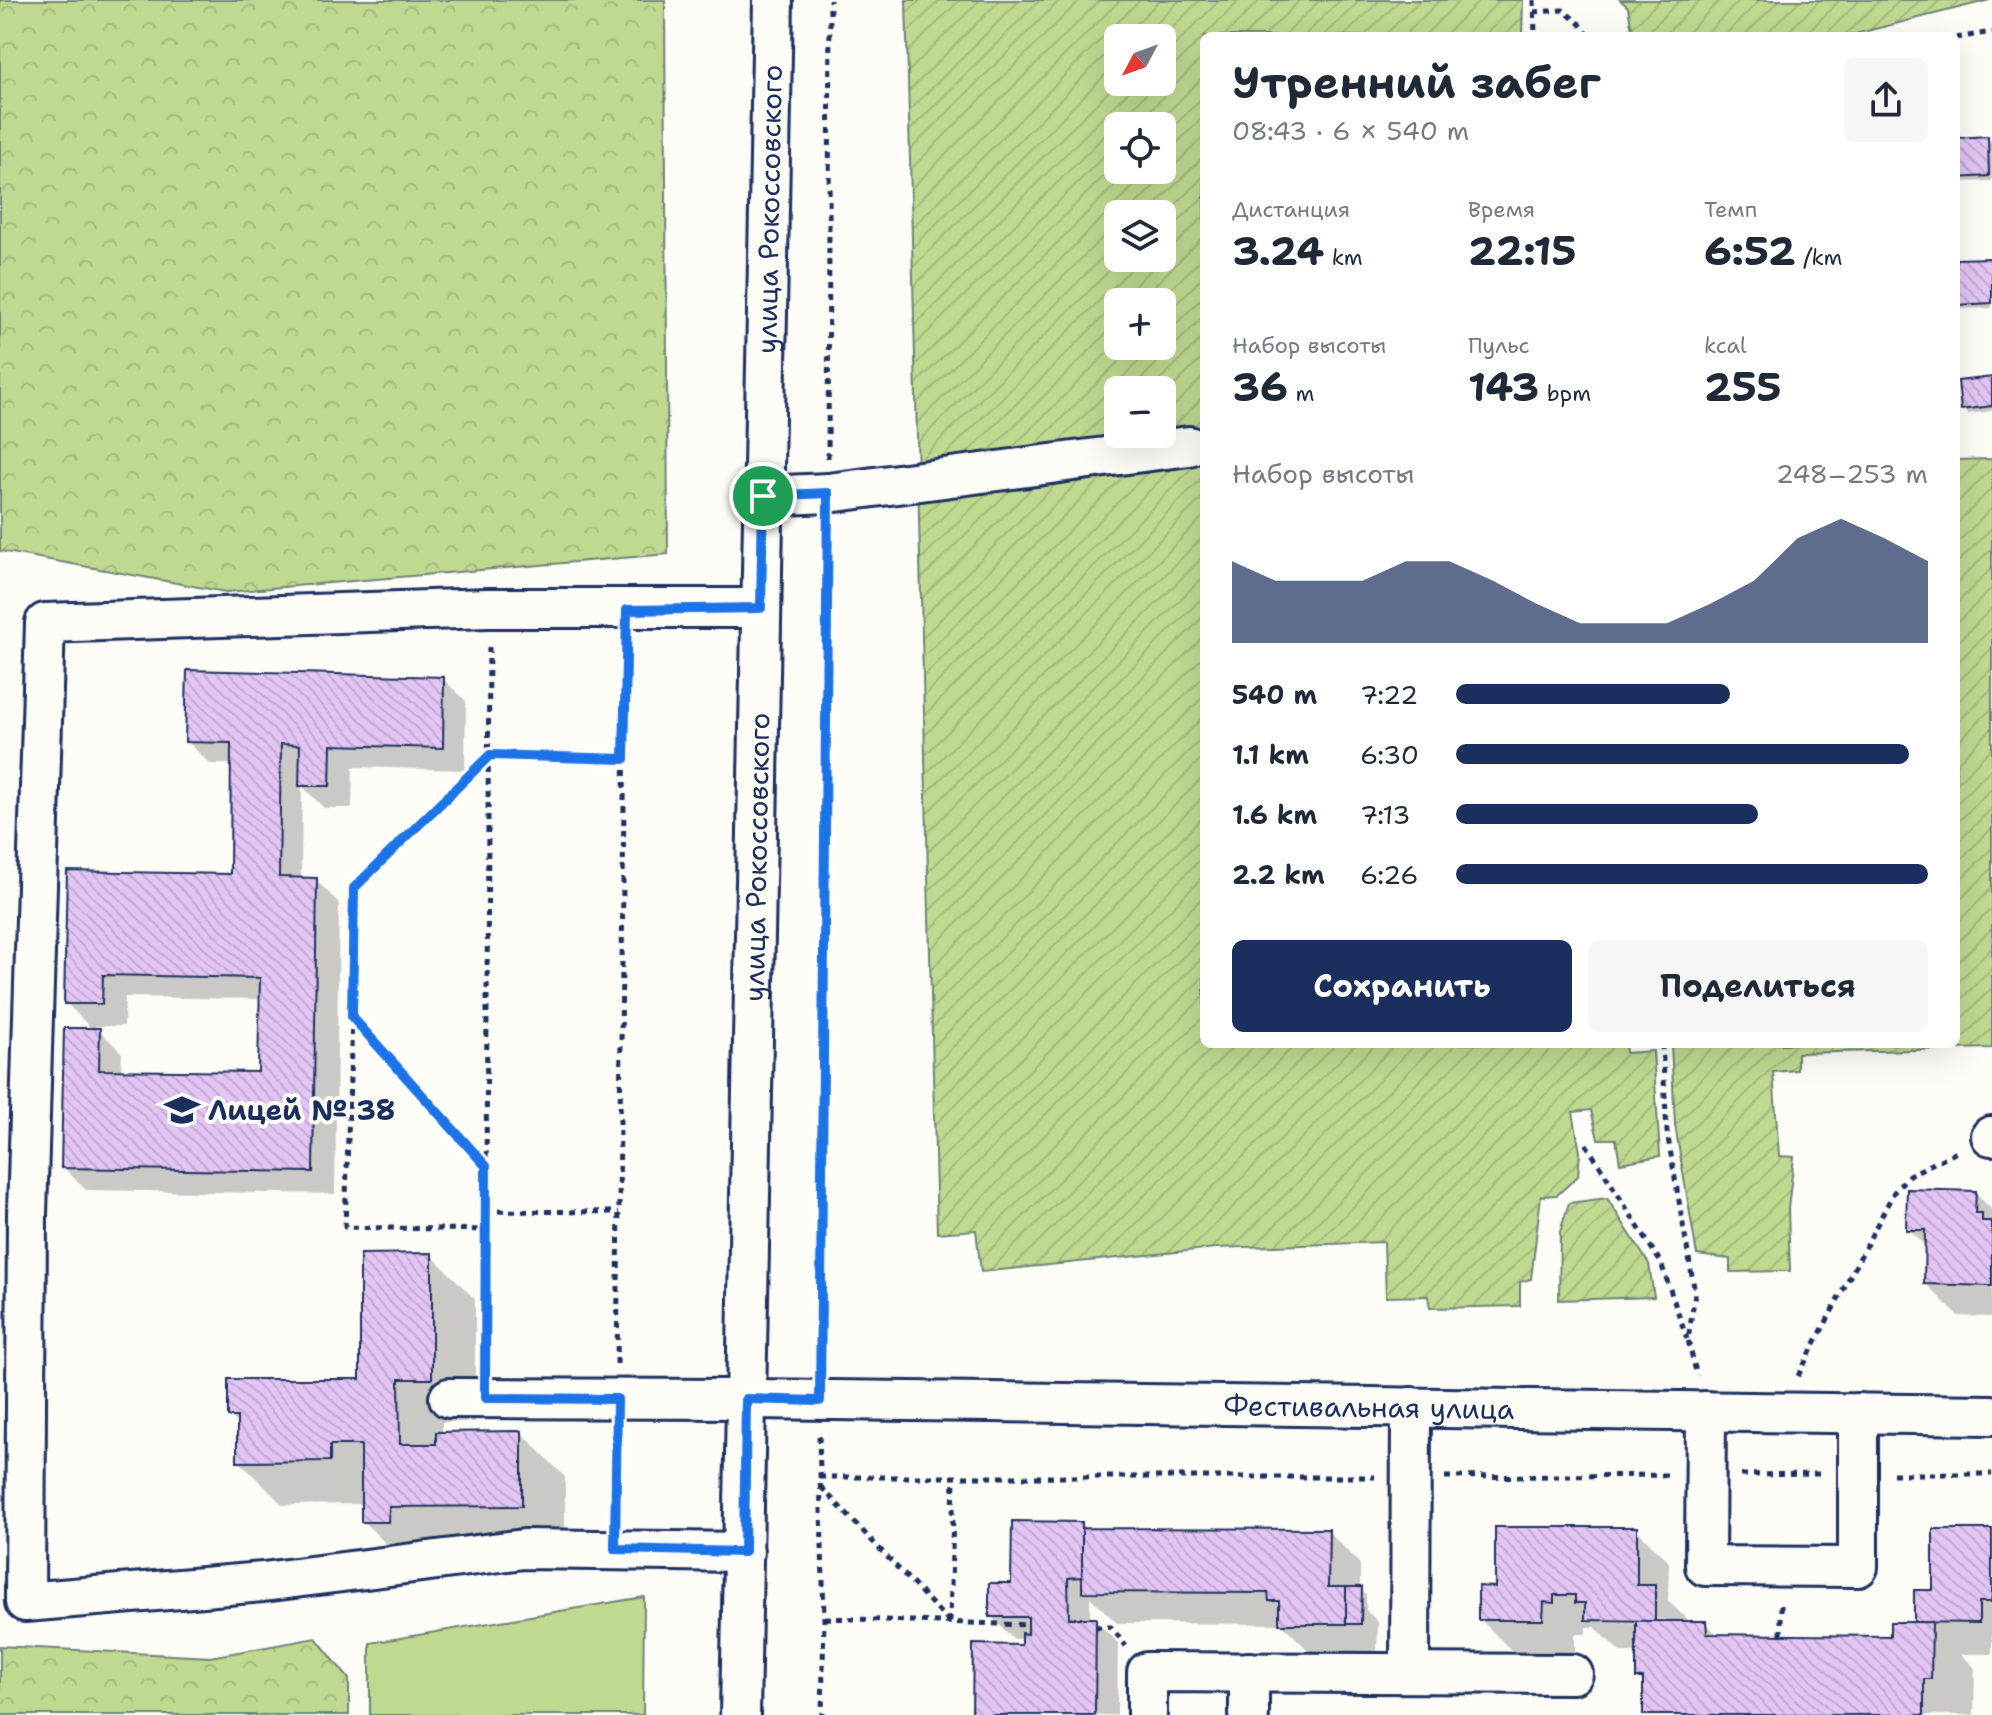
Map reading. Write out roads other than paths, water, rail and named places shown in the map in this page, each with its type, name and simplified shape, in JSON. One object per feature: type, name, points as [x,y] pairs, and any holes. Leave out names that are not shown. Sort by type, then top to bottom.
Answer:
[{"type":"street","name":"улица Рокоссовского","points":[[740,1715],[773,0]]},
{"type":"street","points":[[763,496],[828,493],[1189,446]]},
{"type":"street","points":[[744,1552],[524,1549],[263,1582],[25,1602],[27,1214],[45,623],[488,608],[761,608]]},
{"type":"street","name":"Фестивальная улица","points":[[467,1398],[1992,1415]]},
{"type":"street","points":[[1410,1673],[1411,1407]]},
{"type":"street","points":[[1706,1411],[1705,1566],[1858,1567],[1858,1413]]},
{"type":"street","points":[[1147,1715],[1147,1672],[1573,1674]]},
{"type":"street","points":[[1249,1672],[1249,1715]]},
{"type":"place","name":"Лицей № 38","points":[[182,1110]]}]
